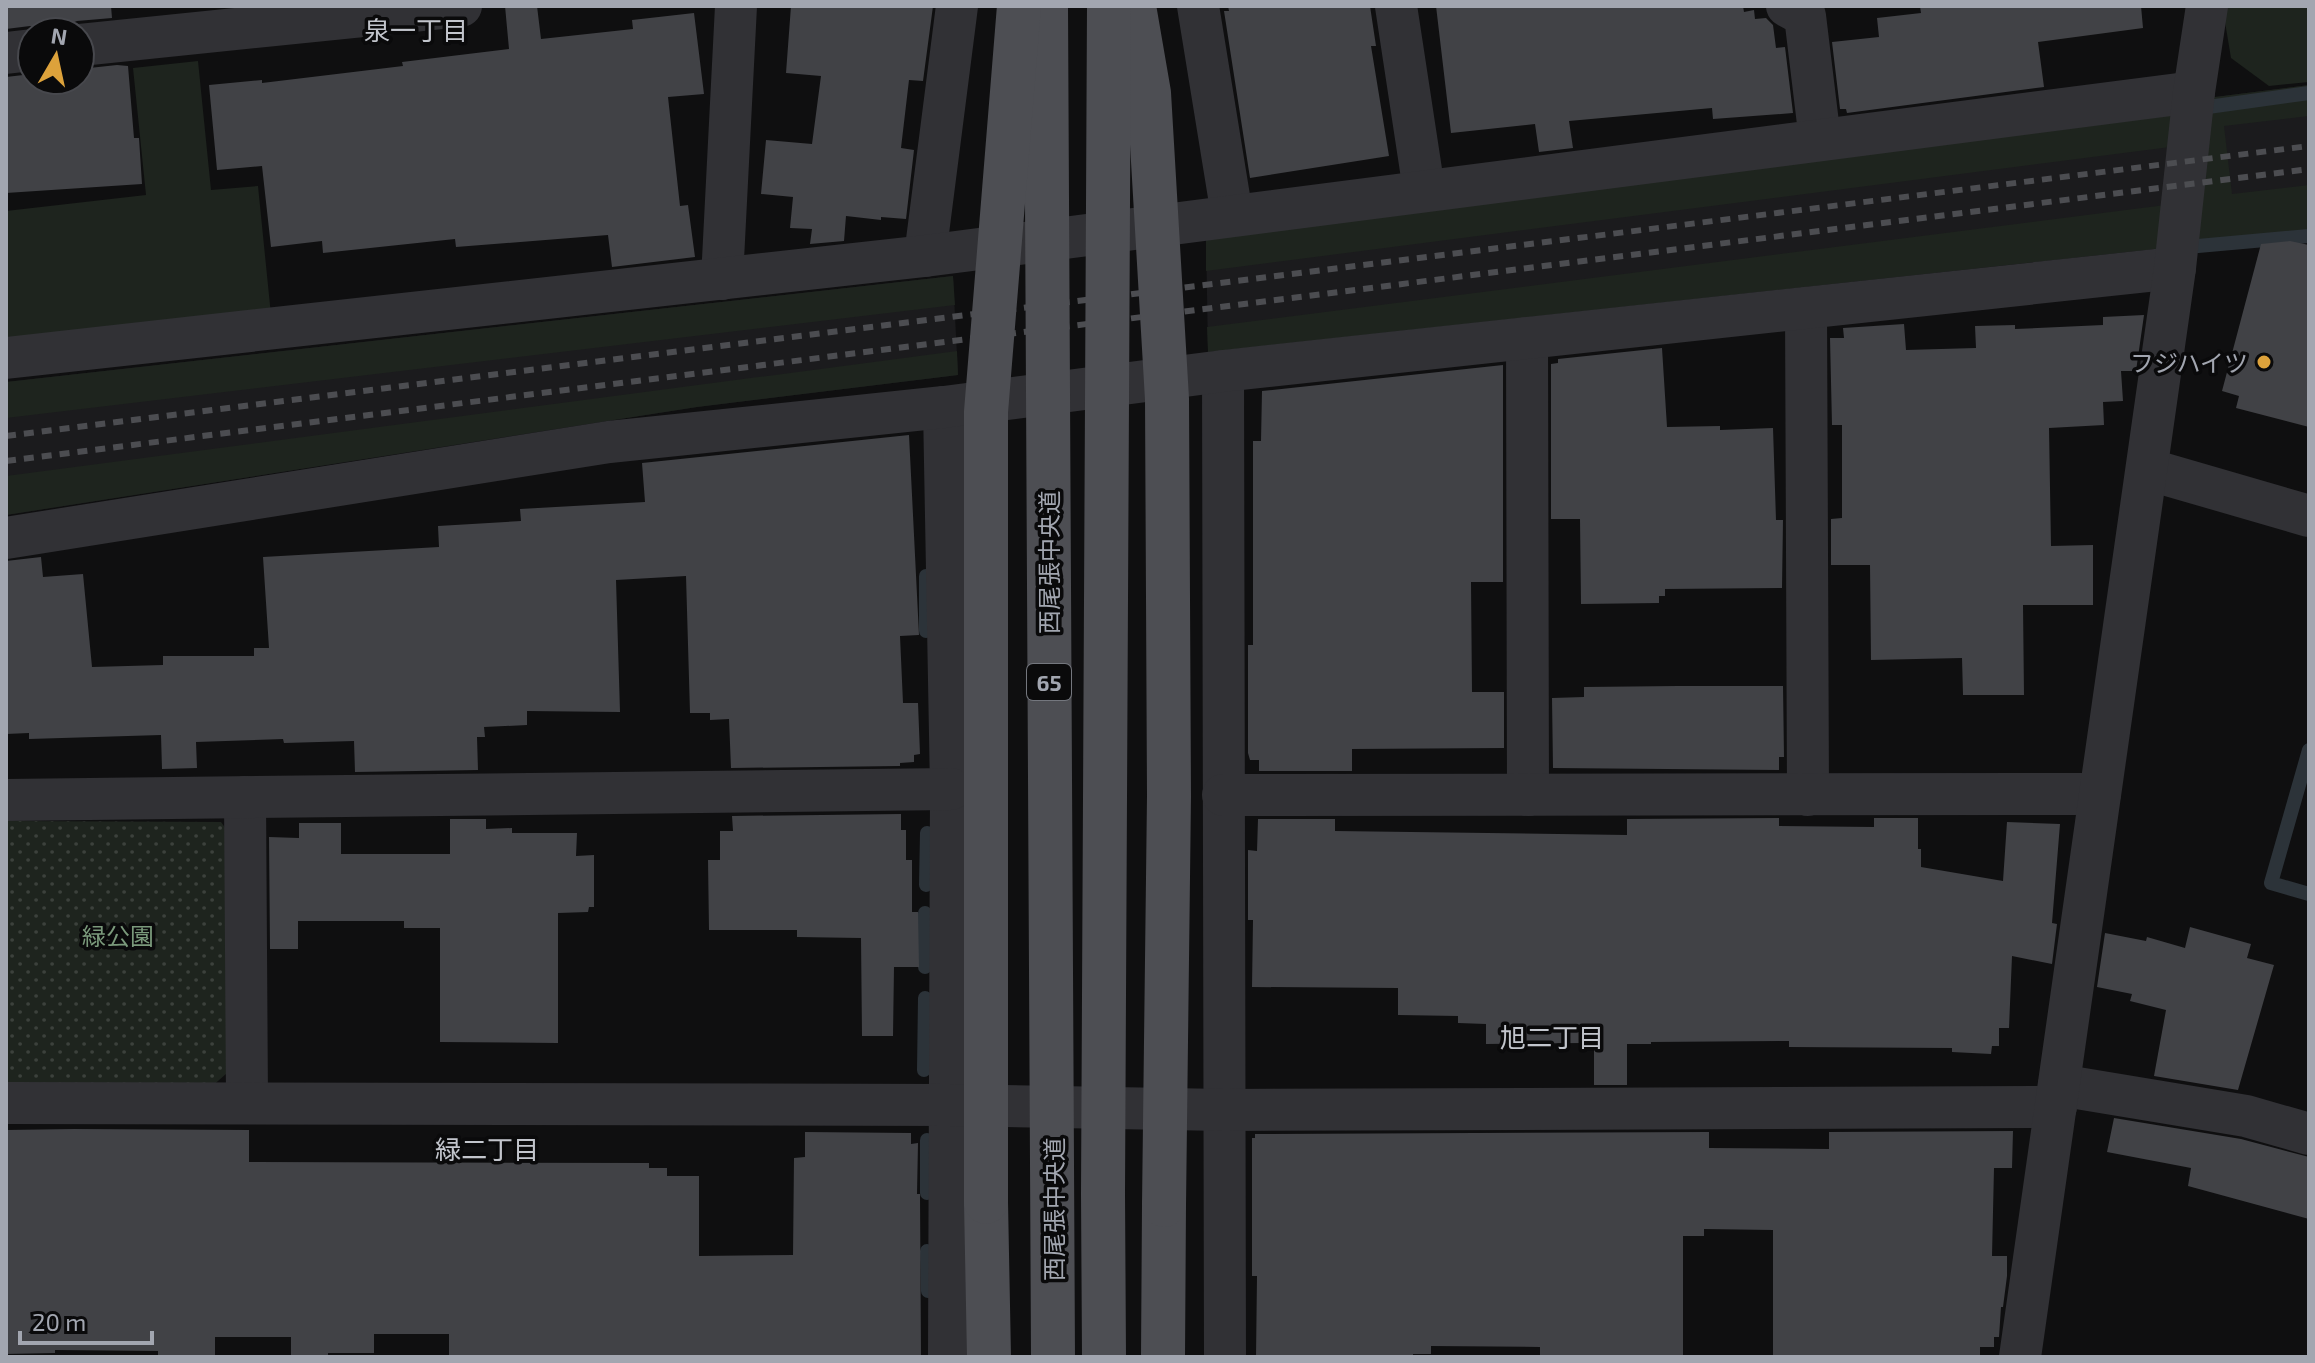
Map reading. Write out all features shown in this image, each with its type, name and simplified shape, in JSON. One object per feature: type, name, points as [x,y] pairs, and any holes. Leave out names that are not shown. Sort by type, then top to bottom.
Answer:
[{"type":"main road","points":[[989,1357],[986,1202],[986,412],[1019,6]]},
{"type":"main road","name":"西尾張中央道","points":[[1046,6],[1053,1357]]},
{"type":"main road","name":"西尾張中央道","points":[[1104,1357],[1109,6]]},
{"type":"main road","points":[[1134,6],[1149,93],[1167,399],[1169,796],[1163,1357]]},
{"type":"street","points":[[96,43],[461,6]]},
{"type":"street","points":[[722,279],[736,6]]},
{"type":"street","points":[[925,256],[957,6]]},
{"type":"street","points":[[1198,6],[1232,215]]},
{"type":"street","points":[[1396,6],[1424,190]]},
{"type":"street","points":[[1787,6],[1805,16],[1820,140]]},
{"type":"street","points":[[2020,1357],[2175,268],[2194,92],[2207,6]]},
{"type":"street","points":[[6,358],[925,256],[2194,92]]},
{"type":"street","points":[[6,538],[609,442],[944,407],[1223,371],[2175,268]]},
{"type":"street","points":[[1806,308],[1808,795]]},
{"type":"street","points":[[1527,338],[1528,795]]},
{"type":"street","points":[[1223,371],[1225,1357]]},
{"type":"street","points":[[944,407],[951,789],[949,1357]]},
{"type":"street","points":[[2147,469],[2309,516]]},
{"type":"street","points":[[6,800],[951,789]]},
{"type":"street","points":[[1223,795],[2100,794]]},
{"type":"street","points":[[245,797],[247,1102]]},
{"type":"street","points":[[6,1103],[950,1105],[1224,1110],[2057,1096],[2246,1116],[2309,1134]]},
{"type":"shaded area","points":[[2309,85],[2309,234],[2194,245],[2207,98]]},
{"type":"shaded area","points":[[2169,113],[2173,204],[1208,352],[1206,236]]},
{"type":"shaded area","points":[[953,276],[958,375],[697,407],[6,515],[6,382]]},
{"type":"green space","points":[[2225,6],[2309,6],[2309,82],[2269,86],[2231,58]]},
{"type":"green space","points":[[198,61],[211,190],[258,186],[271,315],[6,343],[6,211],[146,195],[133,68]]},
{"type":"green space","points":[[2309,85],[2309,116],[2224,126],[2232,194],[2309,185],[2309,234],[2194,245],[2207,98]]},
{"type":"green space","points":[[2169,113],[2180,121],[2178,146],[1206,271],[1206,236]]},
{"type":"green space","points":[[2173,204],[2156,249],[1208,352],[1207,327]]},
{"type":"green space","points":[[953,276],[955,305],[6,418],[6,382]]},
{"type":"green space","points":[[957,351],[958,375],[697,407],[6,515],[6,476]]},
{"type":"green space","name":"緑公園","points":[[6,821],[221,822],[231,836],[227,1073],[210,1088],[6,1087]]},
{"type":"building","points":[[6,6],[111,6],[112,18],[16,16],[16,28],[6,29]]},
{"type":"building","points":[[505,6],[537,6],[541,39],[633,29],[632,20],[694,13],[704,94],[668,97],[680,206],[688,205],[695,257],[612,267],[608,235],[456,247],[455,239],[323,253],[322,241],[271,247],[262,166],[217,170],[209,85],[262,80],[262,83],[509,49]]},
{"type":"building","points":[[791,6],[933,6],[923,81],[909,80],[901,148],[914,150],[906,219],[846,216],[844,241],[810,244],[812,229],[790,228],[793,197],[761,194],[766,140],[812,144],[821,76],[786,73]]},
{"type":"building","points":[[1228,6],[1370,6],[1376,46],[1371,46],[1389,156],[1250,178],[1224,11],[1229,11]]},
{"type":"building","points":[[1436,6],[1743,6],[1744,12],[1754,10],[1755,19],[1766,18],[1773,25],[1776,48],[1785,47],[1793,113],[1713,119],[1712,108],[1569,121],[1573,148],[1539,152],[1535,124],[1451,133]]},
{"type":"building","points":[[1920,6],[2141,6],[2143,28],[2038,42],[2044,87],[1847,113],[1846,109],[1840,109],[1832,42],[1879,37],[1877,18],[1921,13]]},
{"type":"building","points":[[128,66],[134,138],[139,138],[142,184],[6,193],[6,77],[16,76],[16,96],[96,96],[96,67]]},
{"type":"building","points":[[2290,241],[2309,245],[2309,427],[2236,408],[2239,396],[2222,391],[2261,244]]},
{"type":"building","points":[[2144,315],[2136,371],[2121,371],[2123,401],[2103,402],[2104,425],[2049,428],[2051,546],[2093,545],[2093,605],[2023,605],[2024,695],[1963,695],[1962,658],[1871,660],[1870,565],[1831,565],[1831,519],[1842,518],[1842,425],[1832,425],[1830,338],[1844,338],[1843,328],[1904,324],[1906,350],[1976,348],[1975,326],[2015,325],[2015,329],[2103,325],[2103,317]]},
{"type":"building","points":[[1662,348],[1667,427],[1720,426],[1720,430],[1773,428],[1776,520],[1783,520],[1782,588],[1665,589],[1665,596],[1659,596],[1659,603],[1581,604],[1580,519],[1551,519],[1551,364],[1558,363],[1558,359]]},
{"type":"building","points":[[1503,365],[1503,582],[1471,582],[1472,692],[1504,692],[1504,748],[1352,749],[1352,771],[1259,771],[1259,760],[1250,760],[1248,753],[1248,645],[1253,645],[1253,441],[1261,441],[1262,391]]},
{"type":"building","points":[[909,435],[919,635],[900,636],[903,703],[918,703],[920,754],[914,755],[914,762],[900,763],[900,766],[731,768],[729,719],[710,720],[710,713],[690,713],[686,576],[616,580],[620,712],[527,711],[527,725],[484,727],[485,737],[477,737],[478,770],[355,772],[354,741],[284,743],[283,739],[196,742],[197,768],[162,769],[161,735],[29,739],[29,733],[6,734],[6,561],[41,557],[43,577],[83,574],[92,667],[163,665],[163,656],[254,656],[254,648],[269,648],[263,557],[439,547],[438,526],[521,521],[520,509],[645,502],[642,463]]},
{"type":"building","points":[[1783,686],[1784,757],[1779,757],[1779,770],[1553,768],[1552,698],[1584,697],[1584,687]]},
{"type":"building","points":[[901,814],[901,830],[906,830],[906,860],[912,860],[912,912],[918,912],[919,967],[894,967],[893,1036],[862,1036],[861,938],[797,937],[797,930],[709,930],[708,860],[720,860],[720,831],[733,831],[732,816]]},
{"type":"building","points":[[1779,818],[1779,826],[1874,827],[1874,818],[1918,818],[1921,867],[2003,881],[2007,822],[2060,824],[2052,923],[2057,924],[2052,964],[2012,956],[2009,1028],[1999,1028],[1999,1046],[1992,1046],[1991,1054],[1952,1052],[1952,1048],[1789,1047],[1789,1041],[1651,1042],[1627,1044],[1627,1085],[1594,1085],[1594,1048],[1584,1048],[1584,1043],[1486,1044],[1486,1024],[1458,1023],[1458,1016],[1398,1015],[1398,988],[1252,987],[1253,920],[1248,920],[1248,850],[1257,851],[1258,819],[1335,819],[1335,831],[1627,835],[1627,819]]},
{"type":"building","points":[[450,819],[486,819],[486,829],[512,828],[512,833],[577,833],[576,856],[594,855],[594,907],[589,907],[588,912],[558,913],[558,1043],[440,1042],[440,928],[404,928],[404,921],[298,921],[298,949],[270,949],[269,837],[299,838],[299,823],[341,823],[341,854],[450,854]]},
{"type":"building","points":[[2190,927],[2251,944],[2247,958],[2274,965],[2238,1090],[2154,1076],[2166,1010],[2130,1001],[2132,994],[2097,987],[2105,933],[2146,941],[2147,937],[2185,948]]},
{"type":"building","points":[[2114,1118],[2241,1139],[2309,1157],[2309,1219],[2188,1186],[2191,1168],[2107,1152]]},
{"type":"building","points":[[6,1130],[249,1130],[249,1162],[649,1163],[649,1168],[667,1168],[667,1176],[699,1176],[699,1256],[793,1255],[794,1158],[805,1157],[805,1132],[911,1133],[911,1144],[918,1143],[921,1357],[449,1357],[449,1334],[374,1334],[374,1353],[328,1353],[328,1357],[291,1357],[291,1337],[215,1337],[215,1357],[158,1357],[158,1351],[55,1350],[55,1353],[6,1354]]},
{"type":"building","points":[[2013,1131],[2012,1168],[1994,1168],[1992,1256],[2007,1256],[1999,1337],[1994,1337],[1994,1347],[1980,1347],[1980,1357],[1773,1357],[1773,1230],[1704,1229],[1704,1236],[1683,1236],[1683,1357],[1540,1357],[1540,1347],[1431,1346],[1431,1354],[1413,1354],[1413,1357],[1256,1357],[1257,1276],[1252,1276],[1252,1138],[1255,1134],[1709,1132],[1709,1148],[1829,1149],[1829,1132]]},
{"type":"waterway","points":[[2208,107],[2309,93]]},
{"type":"waterway","points":[[2198,246],[2309,236]]},
{"type":"waterway","points":[[926,576],[926,631]]},
{"type":"waterway","points":[[2309,750],[2271,883],[2309,894]]},
{"type":"waterway","points":[[926,885],[927,833]]},
{"type":"waterway","points":[[925,913],[925,967]]},
{"type":"waterway","points":[[924,1070],[925,998]]},
{"type":"waterway","points":[[927,1140],[927,1193]]},
{"type":"waterway","points":[[927,1251],[928,1291]]},
{"type":"railway","points":[[6,436],[2309,146]]},
{"type":"railway","points":[[6,461],[2309,169]]},
{"type":"place","name":"フジハイツ","points":[[2264,362]]},
{"type":"district","name":"泉一丁目","points":[[416,29]]},
{"type":"district","name":"旭二丁目","points":[[1552,1036]]},
{"type":"district","name":"緑二丁目","points":[[487,1148]]}]
